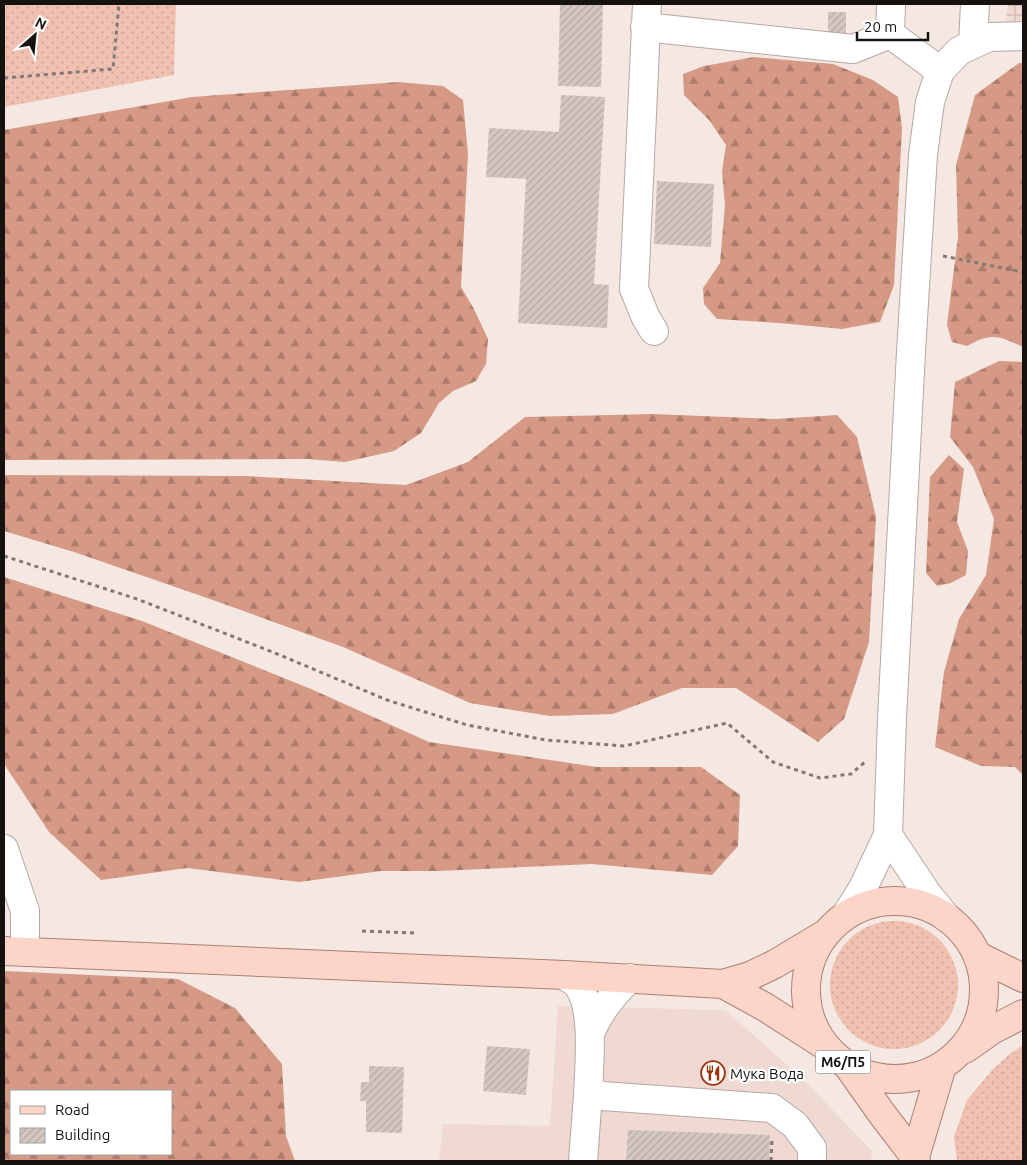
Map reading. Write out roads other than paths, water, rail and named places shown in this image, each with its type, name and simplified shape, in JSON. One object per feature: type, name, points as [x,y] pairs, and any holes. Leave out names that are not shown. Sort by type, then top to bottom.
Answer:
[{"type":"main road","name":"М6/П5","points":[[897,900],[924,906],[948,918],[965,935],[978,956],[984,982],[983,1008],[974,1033],[950,1060],[915,1159],[848,1066],[826,1046],[811,1020],[806,990],[810,960],[825,934],[846,915],[870,904],[897,900]]},
{"type":"main road","points":[[14,951],[630,978],[723,984],[750,976],[775,964],[825,934]]},
{"type":"main road","points":[[978,956],[1023,978]]},
{"type":"main road","points":[[723,984],[765,1007],[826,1046]]},
{"type":"main road","name":"М6/П5","points":[[848,1066],[871,1076],[895,1079],[920,1076],[950,1060],[992,1030],[1023,1014]]},
{"type":"street","points":[[890,34],[891,4]]},
{"type":"street","points":[[973,44],[975,4]]},
{"type":"street","points":[[654,330],[646,318],[634,288],[646,15],[853,49],[890,34]]},
{"type":"street","points":[[890,34],[940,71]]},
{"type":"street","points":[[846,915],[863,888],[888,835],[893,701],[922,155],[930,102],[940,71],[959,50],[989,37],[1023,36]]},
{"type":"street","points":[[888,835],[928,895],[948,918]]},
{"type":"street","points":[[4,849],[25,911],[14,951]]},
{"type":"street","points":[[564,975],[578,985],[584,999],[590,1034],[583,1161]]},
{"type":"street","points":[[590,1034],[596,1019],[630,978]]},
{"type":"street","points":[[588,1095],[772,1108],[795,1125],[812,1148],[812,1161]]},
{"type":"place","name":"Мука Вода","points":[[713,1073]]}]
